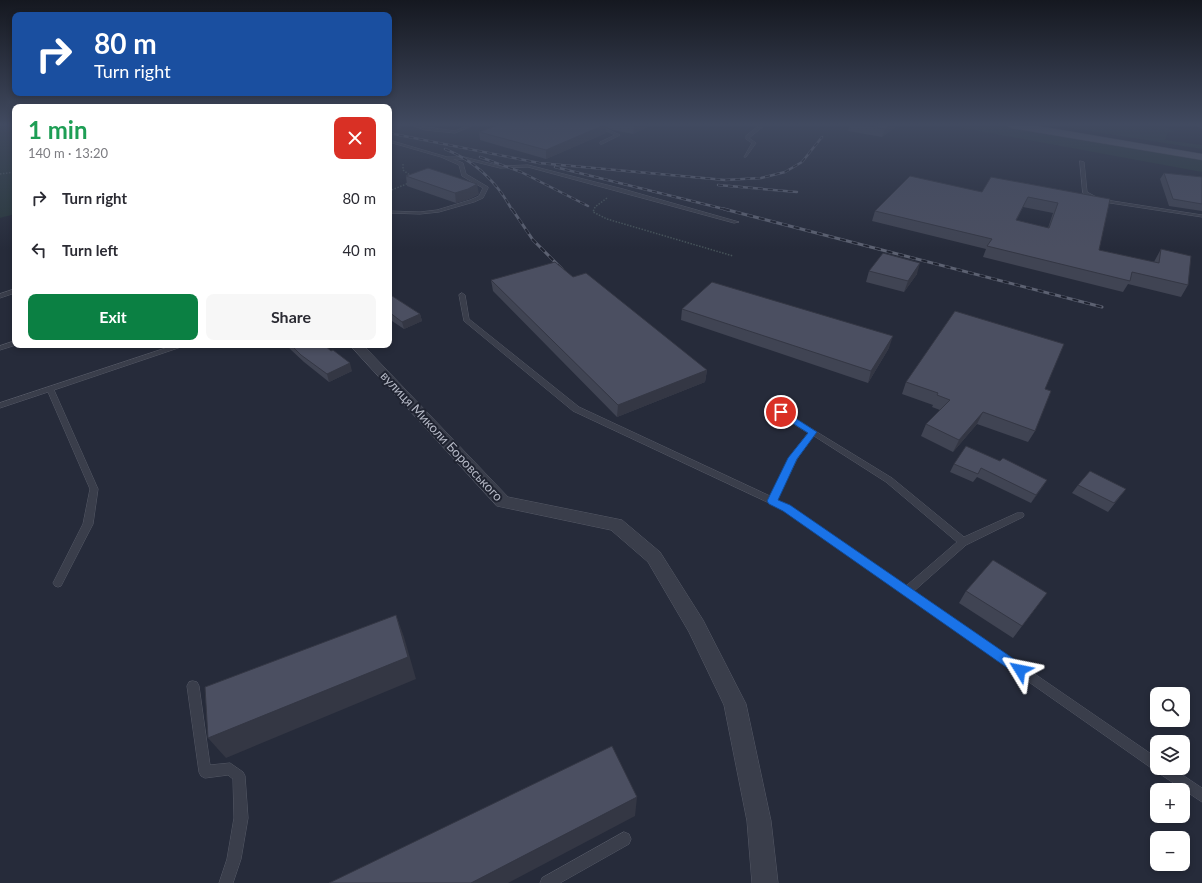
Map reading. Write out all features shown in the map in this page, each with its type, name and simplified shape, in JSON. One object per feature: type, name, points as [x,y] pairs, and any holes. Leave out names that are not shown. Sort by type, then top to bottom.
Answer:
[{"type":"street","name":"вулиця Миколи Боровського","points":[[359,348],[503,502],[616,525],[654,557],[696,626],[735,704],[759,821],[765,883]]},
{"type":"lane","points":[[392,212],[420,213],[437,211],[481,197],[486,188],[464,174],[462,166]]},
{"type":"lane","points":[[497,166],[522,166]]},
{"type":"lane","points":[[529,166],[736,222]]},
{"type":"lane","points":[[1082,166],[1085,193],[1094,198],[1202,216]]},
{"type":"lane","points":[[0,296],[12,292]]},
{"type":"lane","points":[[462,295],[466,320],[576,409],[787,508],[1150,760]]},
{"type":"lane","points":[[0,348],[12,344]]},
{"type":"lane","points":[[0,406],[173,348]]},
{"type":"lane","points":[[50,389],[94,489],[88,524],[58,583]]},
{"type":"lane","points":[[781,412],[889,480],[963,542]]},
{"type":"lane","points":[[772,501],[793,458],[813,432]]},
{"type":"lane","points":[[907,591],[963,542],[1020,515]]},
{"type":"lane","points":[[193,686],[205,772],[230,769],[239,776],[241,818],[234,859],[226,883]]},
{"type":"lane","points":[[1171,775],[1202,796]]},
{"type":"lane","points":[[547,883],[624,839]]},
{"type":"path","points":[[404,166],[403,170],[412,177]]},
{"type":"path","points":[[0,174],[12,172]]},
{"type":"path","points":[[392,190],[410,182]]},
{"type":"path","points":[[621,190],[595,207],[593,212],[607,218],[733,256]]},
{"type":"shaded area","points":[[0,166],[12,166],[12,215],[0,218]]},
{"type":"shaded area","points":[[1170,166],[1202,166],[1202,172]]},
{"type":"building","points":[[428,168],[477,184],[468,189],[455,193],[406,176]]},
{"type":"building","points":[[1164,173],[1202,177],[1202,204],[1173,199]]},
{"type":"building","points":[[910,176],[982,192],[991,177],[1110,199],[1099,250],[1159,263],[1161,249],[1191,256],[1188,285],[1132,272],[1130,281],[987,246],[992,239],[875,211]],"holes":[[[1028,197],[1058,203],[1049,228],[1016,220]]]},
{"type":"building","points":[[883,253],[920,263],[908,281],[869,271]]},
{"type":"building","points":[[555,262],[573,277],[586,273],[707,370],[618,405],[491,280]]},
{"type":"building","points":[[712,282],[893,336],[871,371],[682,309]]},
{"type":"building","points":[[392,296],[420,314],[402,322],[392,314]]},
{"type":"building","points":[[955,311],[1064,344],[1045,389],[1051,391],[1035,431],[983,412],[959,440],[926,424],[950,400],[937,395],[938,393],[906,382]]},
{"type":"building","points":[[294,348],[328,348],[331,351],[333,350],[350,363],[327,374]]},
{"type":"building","points":[[966,446],[1000,461],[1003,458],[1047,480],[1036,495],[981,468],[978,474],[954,464]]},
{"type":"building","points":[[1090,471],[1126,489],[1114,503],[1078,485]]},
{"type":"building","points":[[993,560],[1047,593],[1022,626],[966,591]]},
{"type":"building","points":[[396,615],[408,657],[208,738],[205,687]]},
{"type":"building","points":[[612,746],[637,797],[471,883],[329,883]]},
{"type":"railway","points":[[475,166],[499,190],[512,210]]},
{"type":"railway","points":[[505,166],[521,172],[588,206]]},
{"type":"railway","points":[[574,166],[725,180],[761,178],[785,172],[795,166]]},
{"type":"railway","points":[[555,167],[725,209]]},
{"type":"railway","points":[[718,185],[797,192]]},
{"type":"railway","points":[[512,209],[533,240],[562,269]]},
{"type":"railway","points":[[725,209],[1102,307]]},
{"type":"route","points":[[781,412],[813,432],[793,458],[772,501],[787,508],[1020,670]]}]
